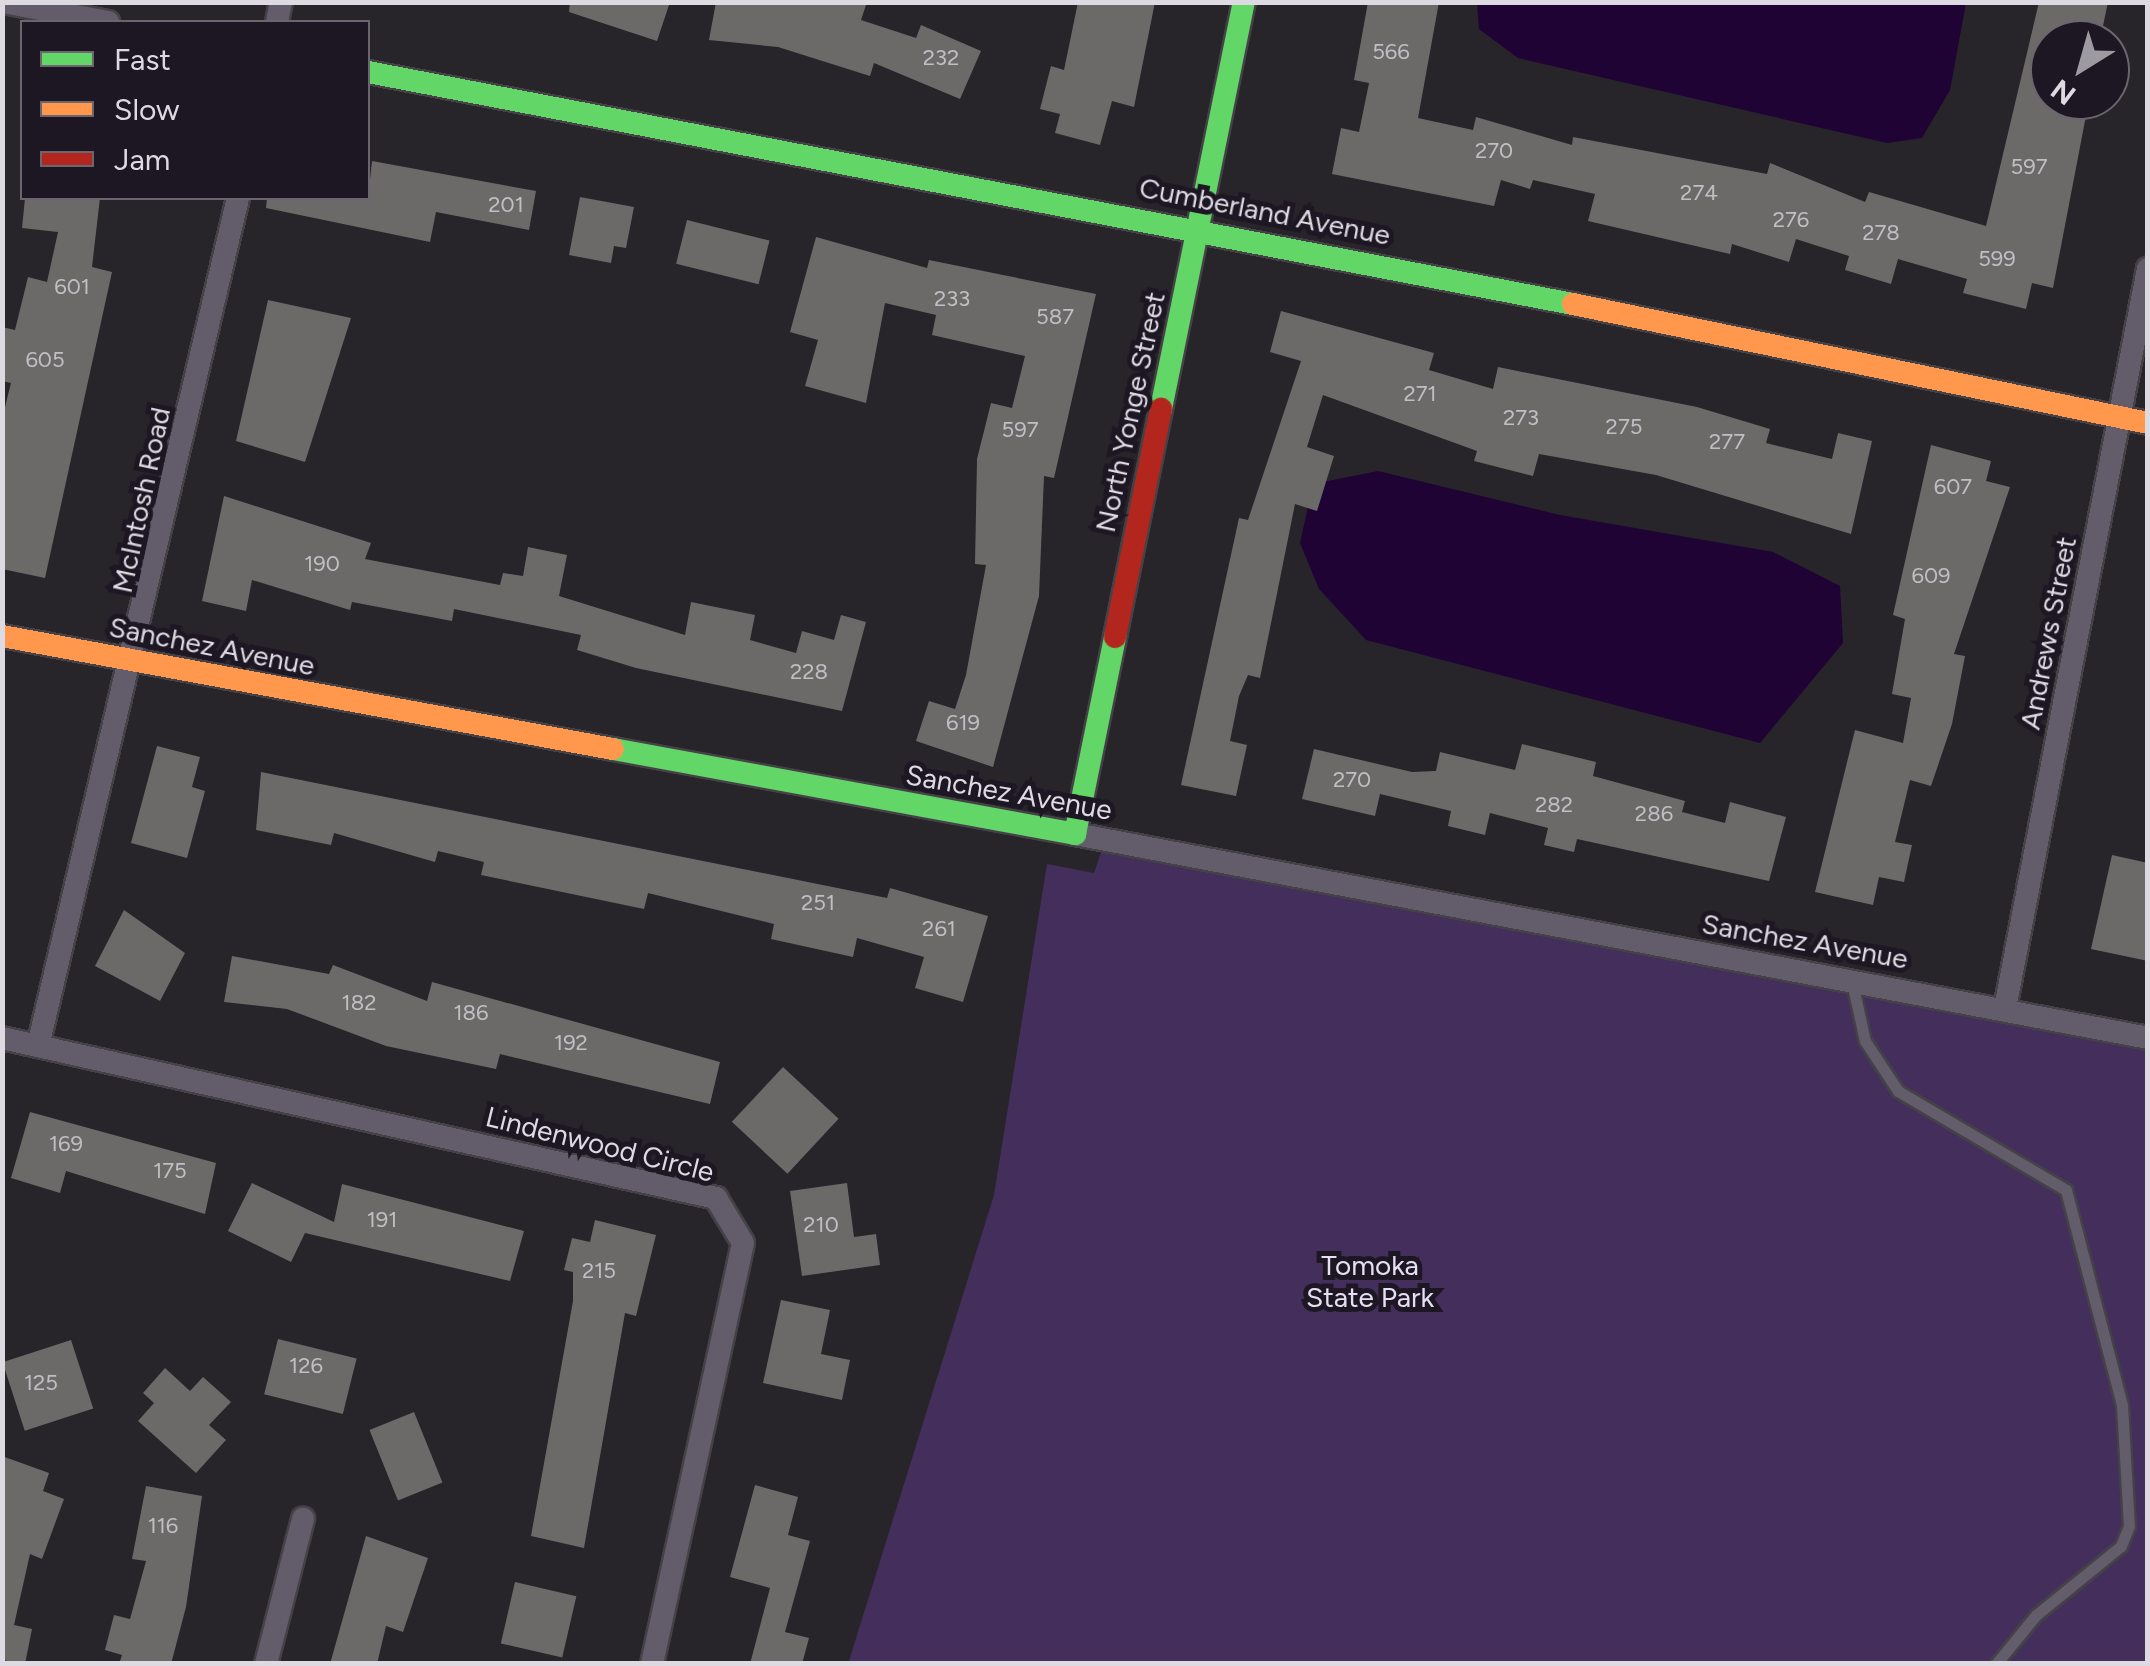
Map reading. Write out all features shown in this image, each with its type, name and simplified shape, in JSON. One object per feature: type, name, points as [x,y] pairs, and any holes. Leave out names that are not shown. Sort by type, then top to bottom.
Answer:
[{"type":"street","points":[[3,2],[98,20]]},
{"type":"street","name":"North Yonge Street","points":[[1075,834],[1244,2]]},
{"type":"street","name":"Cumberland Avenue","points":[[370,72],[1199,227],[2148,422]]},
{"type":"street","name":"McIntosh Road","points":[[38,1046],[136,663],[238,200]]},
{"type":"street","name":"Andrews Street","points":[[2004,1008],[2148,268]]},
{"type":"street","name":"Sanchez Avenue","points":[[2,636],[2148,1038]]},
{"type":"street","name":"Lindenwood Circle","points":[[2,1038],[716,1198],[743,1243],[652,1664]]},
{"type":"street","points":[[266,1664],[303,1519]]},
{"type":"lane","points":[[1852,981],[1865,1041],[1898,1091],[2066,1190],[2122,1405],[2129,1526],[2121,1546],[2036,1615],[1996,1664]]},
{"type":"green space","name":"Tomoka State Park","points":[[1105,840],[2147,1035],[2147,1663],[848,1664],[994,1195],[1047,864],[1094,873]]},
{"type":"shaded area","points":[[1477,2],[1966,3],[1950,90],[1922,138],[1887,143],[1518,58],[1479,29]]},
{"type":"shaded area","points":[[1378,471],[1560,515],[1773,552],[1840,586],[1843,643],[1760,743],[1366,640],[1319,589],[1300,543],[1313,484]]},
{"type":"building","points":[[570,2],[670,2],[657,41],[569,12]]},
{"type":"building","points":[[716,2],[867,2],[861,20],[916,38],[921,25],[981,51],[960,99],[874,63],[870,76],[778,47],[709,40]]},
{"type":"building","points":[[1078,2],[1155,2],[1134,107],[1112,101],[1100,145],[1055,133],[1060,114],[1040,109],[1051,66],[1064,70]]},
{"type":"building","points":[[1368,2],[1439,2],[1418,118],[1473,130],[1476,117],[1572,145],[1573,137],[1767,174],[1770,163],[1865,202],[1869,192],[1986,226],[2030,40],[2030,120],[2085,120],[2053,288],[2032,283],[2026,309],[1963,293],[1967,279],[1898,259],[1891,284],[1845,270],[1849,256],[1796,239],[1789,262],[1732,244],[1730,254],[1588,221],[1595,194],[1533,180],[1530,189],[1501,180],[1494,206],[1332,174],[1341,128],[1359,132],[1369,83],[1354,80]]},
{"type":"building","points":[[2039,2],[2108,2],[2104,20],[2035,20]]},
{"type":"building","points":[[372,161],[536,191],[529,230],[436,212],[430,242],[266,208],[267,200],[370,200]]},
{"type":"building","points":[[580,197],[634,207],[626,248],[614,246],[611,263],[569,255]]},
{"type":"building","points":[[25,200],[100,200],[92,267],[112,272],[45,578],[2,569],[2,419],[11,383],[2,381],[2,327],[15,330],[28,277],[47,282],[58,232],[22,228]]},
{"type":"building","points":[[687,220],[769,241],[759,284],[676,264]]},
{"type":"building","points":[[816,237],[927,268],[929,260],[1096,294],[1054,478],[1044,476],[1039,596],[993,767],[916,741],[929,701],[955,709],[966,675],[986,565],[975,564],[977,459],[991,403],[1012,408],[1025,356],[932,335],[936,315],[885,303],[866,403],[805,386],[818,340],[790,332]]},
{"type":"building","points":[[268,300],[351,318],[305,462],[236,441]]},
{"type":"building","points":[[1281,311],[1434,353],[1429,370],[1493,389],[1498,367],[1697,407],[1770,429],[1766,443],[1832,459],[1838,433],[1872,441],[1851,534],[1656,475],[1539,454],[1533,476],[1474,461],[1477,451],[1323,395],[1307,447],[1334,456],[1317,511],[1295,504],[1260,678],[1248,675],[1239,696],[1230,741],[1247,745],[1236,796],[1181,785],[1239,518],[1248,520],[1301,361],[1270,352]]},
{"type":"building","points":[[1931,445],[1991,461],[1986,481],[2010,487],[1954,654],[1965,656],[1952,724],[1931,786],[1910,780],[1895,842],[1912,845],[1904,882],[1879,877],[1873,905],[1815,892],[1855,730],[1903,743],[1911,698],[1892,694],[1905,619],[1893,615]]},
{"type":"building","points":[[224,496],[371,543],[365,559],[500,585],[503,573],[523,576],[528,547],[567,555],[559,596],[685,635],[691,602],[755,615],[750,640],[796,653],[802,631],[834,640],[841,615],[866,622],[842,711],[636,668],[577,650],[581,635],[454,609],[452,621],[352,602],[350,610],[252,580],[246,611],[202,601]]},
{"type":"building","points":[[1522,744],[1596,762],[1593,776],[1685,801],[1682,812],[1725,823],[1730,802],[1786,817],[1769,881],[1577,839],[1574,852],[1544,845],[1548,828],[1490,813],[1485,835],[1448,826],[1451,811],[1380,794],[1375,816],[1302,799],[1314,749],[1412,772],[1436,771],[1440,752],[1515,770]]},
{"type":"building","points":[[157,746],[200,757],[192,787],[205,791],[187,858],[131,843]]},
{"type":"building","points":[[261,772],[887,898],[890,888],[988,916],[963,1002],[915,988],[924,957],[857,938],[853,957],[771,939],[774,924],[648,893],[644,909],[481,875],[484,862],[438,851],[435,862],[334,833],[331,845],[256,830]]},
{"type":"building","points":[[2112,855],[2148,863],[2148,961],[2091,949]]},
{"type":"building","points":[[124,910],[185,953],[160,1001],[95,966]]},
{"type":"building","points":[[232,956],[329,974],[333,965],[427,1001],[432,982],[720,1062],[710,1104],[500,1054],[496,1069],[386,1046],[287,1009],[224,1002]]},
{"type":"building","points":[[783,1067],[839,1119],[787,1174],[732,1122]]},
{"type":"building","points":[[30,1112],[216,1163],[205,1214],[66,1171],[60,1193],[11,1178]]},
{"type":"building","points":[[252,1183],[334,1222],[342,1184],[524,1231],[510,1281],[305,1233],[291,1262],[228,1231]]},
{"type":"building","points":[[847,1183],[854,1237],[876,1234],[880,1265],[802,1276],[790,1191]]},
{"type":"building","points":[[595,1220],[656,1235],[636,1316],[625,1313],[584,1548],[531,1536],[573,1301],[573,1272],[564,1270],[572,1238],[590,1242]]},
{"type":"building","points":[[781,1300],[830,1310],[821,1354],[850,1360],[842,1400],[763,1383]]},
{"type":"building","points":[[278,1339],[357,1359],[343,1414],[264,1394]]},
{"type":"building","points":[[71,1340],[93,1408],[25,1431],[3,1362]]},
{"type":"building","points":[[165,1368],[190,1391],[203,1377],[231,1402],[209,1425],[226,1440],[196,1473],[138,1421],[154,1403],[143,1393]]},
{"type":"building","points":[[414,1412],[442,1482],[398,1500],[369,1430]]},
{"type":"building","points":[[2,1456],[49,1473],[43,1491],[64,1499],[42,1559],[30,1554],[14,1625],[32,1629],[25,1664],[2,1660]]},
{"type":"building","points":[[755,1485],[798,1497],[788,1535],[810,1541],[785,1632],[809,1638],[802,1664],[750,1664],[770,1588],[730,1577]]},
{"type":"building","points":[[146,1486],[202,1496],[186,1607],[171,1664],[119,1664],[122,1655],[105,1650],[114,1615],[130,1619],[146,1561],[132,1559]]},
{"type":"building","points":[[366,1536],[428,1558],[403,1632],[386,1626],[377,1664],[330,1664]]},
{"type":"building","points":[[515,1582],[576,1596],[562,1658],[501,1643]]},
{"type":"traffic: fast","points":[[1161,409],[1244,2]]},
{"type":"traffic: fast","points":[[370,72],[1573,304]]},
{"type":"traffic: fast","points":[[613,749],[1075,834],[1115,637]]},
{"type":"traffic: slow","points":[[1573,304],[2148,423]]},
{"type":"traffic: slow","points":[[2,636],[613,749]]},
{"type":"traffic: jam","points":[[1115,637],[1161,409]]}]
